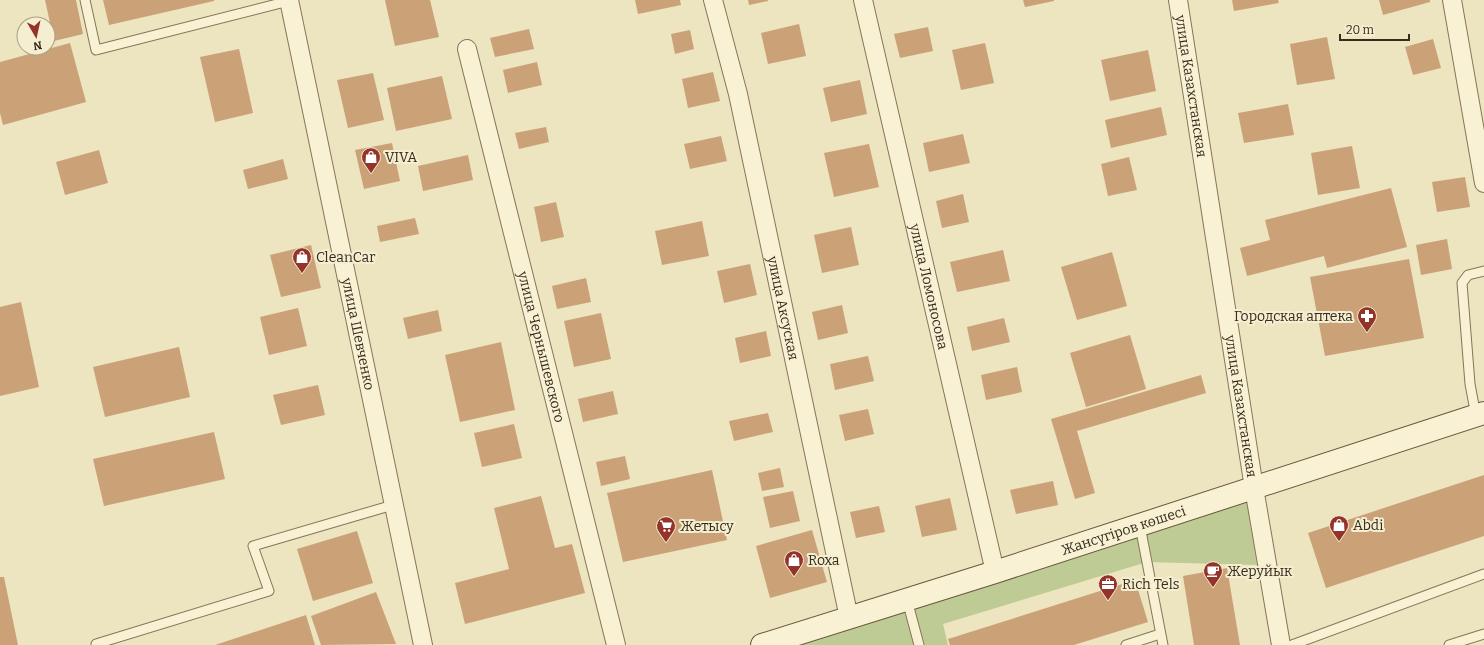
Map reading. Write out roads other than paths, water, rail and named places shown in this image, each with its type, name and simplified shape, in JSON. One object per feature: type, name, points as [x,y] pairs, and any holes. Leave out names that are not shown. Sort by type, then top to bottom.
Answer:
[{"type":"main road","name":"Жансүгіров көшесі","points":[[762,645],[1140,526],[1480,414]]},
{"type":"street","name":"улица Аксуская","points":[[713,0],[738,94],[849,618]]},
{"type":"street","name":"улица Ломоносова","points":[[863,0],[995,572]]},
{"type":"street","name":"улица Казахстанская","points":[[1178,0],[1254,488],[1281,645]]},
{"type":"street","points":[[1452,0],[1484,183]]},
{"type":"street","name":"улица Шевченко","points":[[289,1],[423,645]]},
{"type":"street","name":"улица Чернышевского","points":[[467,49],[616,645]]},
{"type":"lane","points":[[85,0],[96,50],[289,1]]},
{"type":"lane","points":[[1480,414],[1470,384],[1462,284],[1468,275],[1484,271]]},
{"type":"lane","points":[[96,644],[268,591],[253,546],[394,505]]},
{"type":"lane","points":[[1140,526],[1162,645]]},
{"type":"lane","points":[[1292,645],[1484,574]]},
{"type":"lane","points":[[907,600],[919,645]]},
{"type":"lane","points":[[1126,645],[1160,634]]},
{"type":"lane","points":[[1449,645],[1484,634]]},
{"type":"place","name":"VIVA","points":[[371,174]]},
{"type":"place","name":"CleanCar","points":[[302,274]]},
{"type":"place","name":"Городская аптека","points":[[1367,333]]},
{"type":"place","name":"Abdi","points":[[1339,542]]},
{"type":"place","name":"Жетысу","points":[[666,543]]},
{"type":"place","name":"Roxa","points":[[794,577]]},
{"type":"place","name":"Жеруйык","points":[[1213,588]]},
{"type":"place","name":"Rich Tels","points":[[1108,601]]}]
